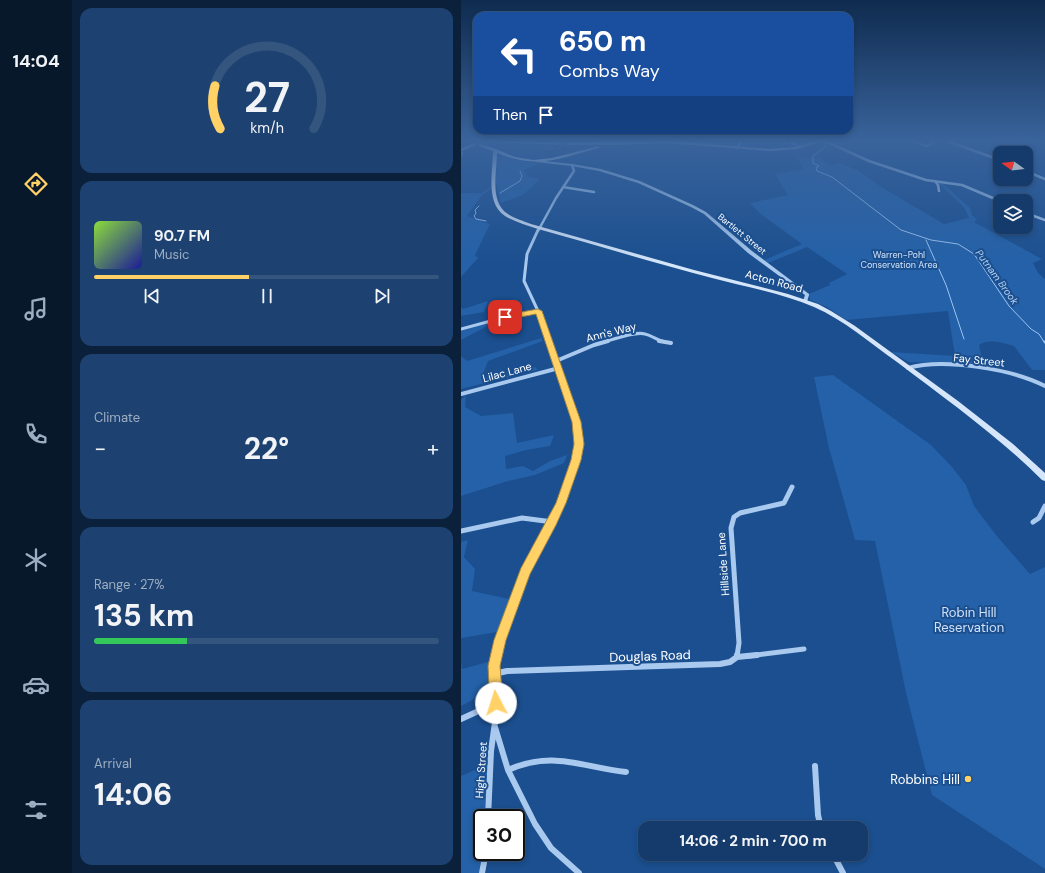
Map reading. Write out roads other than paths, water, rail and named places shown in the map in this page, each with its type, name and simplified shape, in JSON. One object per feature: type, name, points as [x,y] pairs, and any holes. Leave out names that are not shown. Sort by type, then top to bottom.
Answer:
[{"type":"main road","name":"Acton Road","points":[[493,182],[501,210],[513,218],[628,253],[805,301],[835,315],[1000,436],[1045,478]]},
{"type":"street","name":"High Street","points":[[488,809],[491,751],[495,727],[496,703],[494,674],[497,647],[522,579],[534,554],[553,522],[573,469],[579,444],[577,422],[559,368],[538,311],[524,279],[527,254],[567,182]]},
{"type":"street","name":"Bartlett Street","points":[[638,182],[705,213],[750,252],[807,295],[805,301]]},
{"type":"street","points":[[936,182],[938,184],[939,191]]},
{"type":"street","points":[[940,182],[962,185],[993,198]]},
{"type":"street","points":[[563,187],[594,192]]},
{"type":"street","points":[[1033,216],[1045,220]]},
{"type":"street","points":[[461,329],[498,318],[538,311]]},
{"type":"street","name":"Ann's Way","points":[[556,361],[594,345],[638,333],[645,334],[658,341],[671,343]]},
{"type":"street","name":"Fay Street","points":[[908,368],[932,364],[1014,373],[1030,378],[1045,386]]},
{"type":"street","name":"Lilac Lane","points":[[461,394],[559,368]]},
{"type":"street","name":"Hillside Lane","points":[[737,657],[739,643],[733,570],[732,521],[736,514],[783,503],[788,498],[792,487]]},
{"type":"street","points":[[1033,522],[1039,518],[1045,506]]},
{"type":"street","points":[[461,531],[522,518],[553,522]]},
{"type":"street","name":"Douglas Road","points":[[494,674],[507,671],[721,664],[730,662],[737,657],[804,650]]},
{"type":"street","points":[[461,719],[496,703]]},
{"type":"street","points":[[495,727],[515,788],[545,840],[555,852],[579,873]]},
{"type":"street","points":[[508,770],[518,765],[556,759],[610,771],[626,772]]},
{"type":"street","points":[[815,766],[817,815],[819,821]]},
{"type":"street","points":[[482,873],[484,861]]},
{"type":"street","points":[[837,861],[843,873]]},
{"type":"waterway","points":[[500,193],[519,182]]},
{"type":"waterway","name":"Putnam Brook","points":[[838,182],[901,230],[931,240],[958,244],[974,254],[1009,306],[1031,329],[1039,334],[1044,342]]},
{"type":"waterway","points":[[479,206],[475,210],[476,213],[474,216],[476,219],[486,221]]},
{"type":"waterway","points":[[926,240],[946,285],[964,339]]},
{"type":"place","name":"Robbins Hill","points":[[968,779]]},
{"type":"park label","name":"Warren-Pohl Conservation Area","points":[[899,260]]},
{"type":"park label","name":"Robin Hill Reservation","points":[[969,620]]}]
